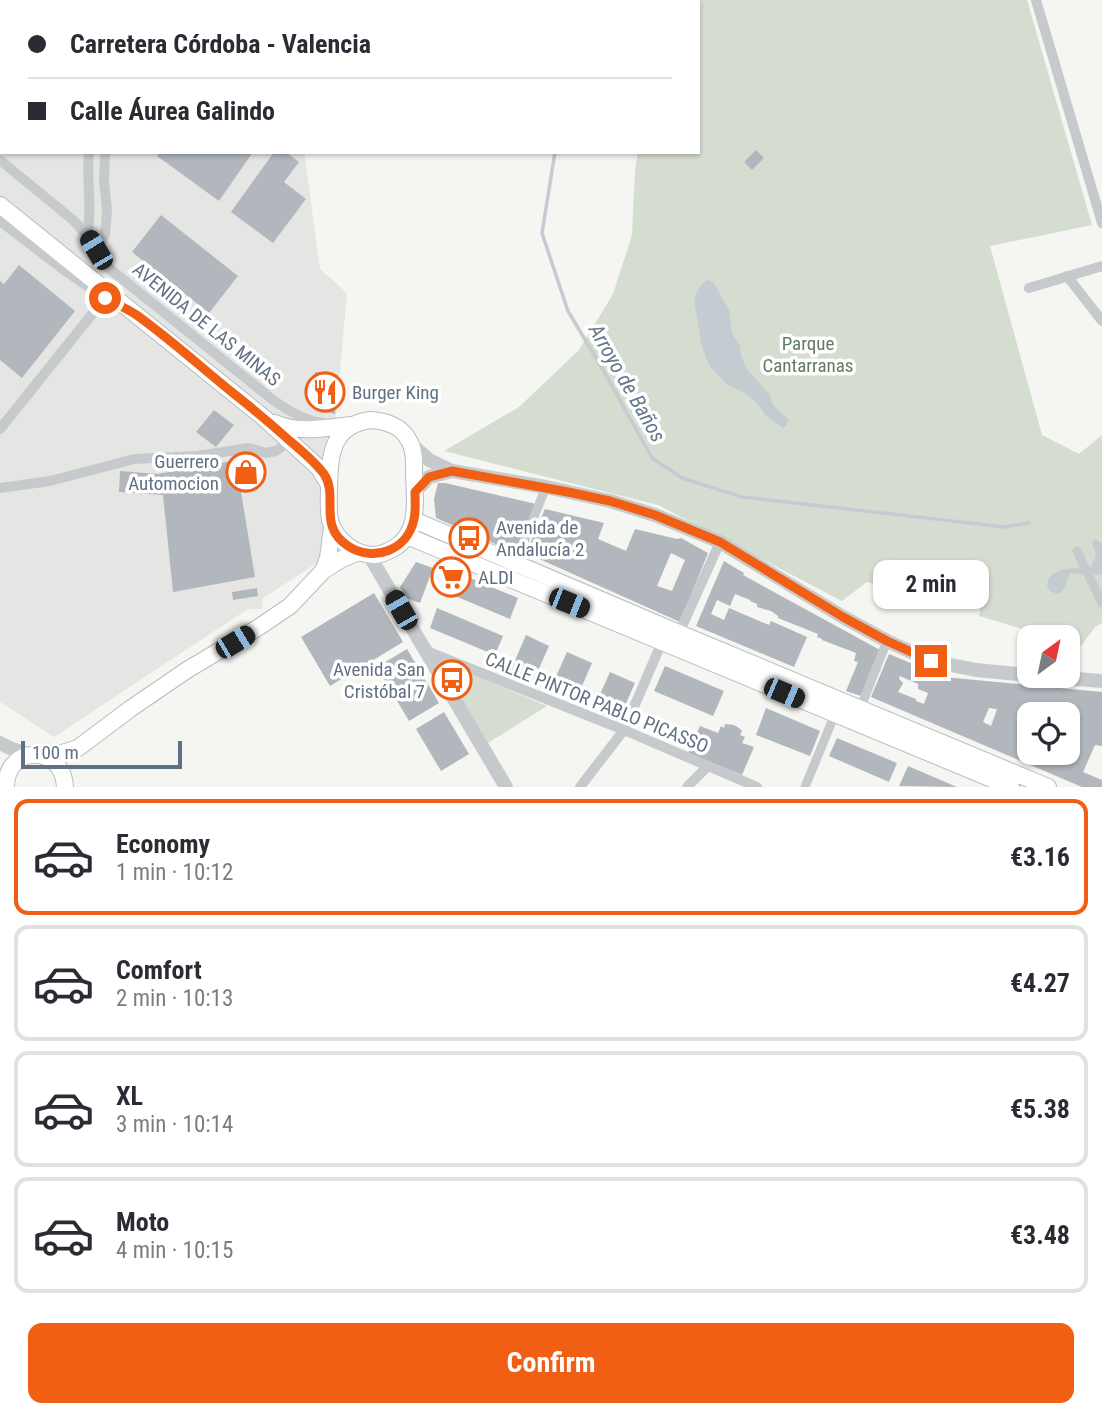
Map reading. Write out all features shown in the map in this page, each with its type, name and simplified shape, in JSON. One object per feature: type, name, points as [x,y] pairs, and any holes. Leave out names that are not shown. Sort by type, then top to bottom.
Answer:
[{"type":"main road","points":[[0,205],[263,417],[319,468],[329,485]]},
{"type":"main road","points":[[7,780],[19,759],[59,754],[78,748],[187,670],[290,606],[323,571],[342,559],[364,553],[382,554],[401,544],[407,536],[414,520],[414,458],[411,444],[402,431],[387,423],[371,420],[351,425],[297,430],[263,417]]},
{"type":"main road","points":[[323,571],[328,558],[332,527],[329,485],[332,450],[338,438],[351,425]]},
{"type":"main road","points":[[414,520],[1048,787]]},
{"type":"main road","points":[[332,527],[343,542],[364,553]]},
{"type":"main road","points":[[407,536],[835,714],[979,781],[1011,787]]},
{"type":"main road","points":[[65,786],[78,748]]},
{"type":"main road","points":[[36,755],[50,758],[58,766],[63,773],[65,786]]},
{"type":"street","points":[[1036,0],[1097,190],[1102,223]]},
{"type":"street","points":[[88,235],[89,154]]},
{"type":"street","points":[[96,250],[104,234],[107,211],[104,181],[106,154]]},
{"type":"street","name":"AVENIDA DE LAS MINAS","points":[[0,160],[73,220],[88,235],[105,265],[273,400],[312,421],[351,425]]},
{"type":"street","name":"AVENIDA DE LAS MINAS","points":[[0,221],[64,270],[136,315]]},
{"type":"street","points":[[1028,288],[1102,267]]},
{"type":"street","points":[[1067,276],[1102,321]]},
{"type":"street","points":[[0,429],[105,298]]},
{"type":"street","points":[[0,488],[50,481],[134,459],[197,456],[249,448],[266,453],[276,451],[290,441]]},
{"type":"street","points":[[411,444],[429,460],[452,471],[546,487],[655,515],[720,542],[843,617],[931,661],[976,670],[1017,674]]},
{"type":"street","points":[[415,492],[429,477],[452,471]]},
{"type":"street","points":[[515,564],[546,487]]},
{"type":"street","points":[[679,633],[720,542]]},
{"type":"street","points":[[1077,551],[1102,603]]},
{"type":"street","points":[[364,553],[506,787]]},
{"type":"street","points":[[860,709],[887,641]]},
{"type":"street","points":[[580,787],[624,730],[662,642]]},
{"type":"street","name":"CALLE PINTOR PABLO PICASSO","points":[[424,650],[624,730],[757,787]]},
{"type":"street","points":[[1080,679],[1102,681]]},
{"type":"street","points":[[805,787],[835,714]]},
{"type":"street","points":[[0,743],[36,755]]},
{"type":"street","points":[[0,751],[5,760],[7,780]]},
{"type":"street","points":[[687,787],[708,766]]},
{"type":"shaded area","points":[[0,154],[304,154],[320,269],[347,293],[323,559],[262,599],[263,609],[248,609],[54,737],[0,702]]},
{"type":"shaded area","points":[[706,280],[713,282],[729,310],[732,334],[740,345],[741,356],[747,369],[769,394],[773,405],[789,420],[783,428],[766,416],[758,404],[746,394],[726,384],[709,365],[702,347],[694,299]]},
{"type":"shaded area","points":[[1095,539],[1102,543],[1102,574],[1071,573],[1063,590],[1057,594],[1050,591],[1047,586],[1048,579],[1058,572],[1091,567],[1096,555],[1092,543]]},
{"type":"green space","name":"Parque Cantarranas","points":[[700,0],[1027,0],[1092,225],[990,246],[1042,435],[1079,454],[1102,435],[1102,623],[1095,627],[1081,646],[1080,625],[1017,625],[1017,627],[979,616],[981,605],[867,582],[842,601],[658,505],[444,451],[519,407],[579,350],[613,294],[632,235],[638,154],[700,154]]},
{"type":"green space","points":[[448,667],[455,667],[547,706],[488,743],[446,675]]},
{"type":"building","points":[[756,150],[764,158],[752,170],[744,162]]},
{"type":"building","points":[[158,154],[252,154],[219,201],[157,156]]},
{"type":"building","points":[[273,154],[289,154],[299,162],[284,182],[306,199],[273,243],[231,212]]},
{"type":"building","points":[[161,215],[238,276],[209,313],[132,252]]},
{"type":"building","points":[[19,265],[75,311],[22,378],[0,360],[0,281],[4,284]]},
{"type":"building","name":"Burger King","points":[[315,372],[338,375],[335,414],[314,409]]},
{"type":"building","points":[[214,410],[234,425],[216,447],[196,432]]},
{"type":"building","points":[[248,458],[252,478],[239,480],[255,577],[173,592],[163,495],[119,492],[120,471],[158,474]]},
{"type":"building","points":[[438,483],[536,504],[516,553],[436,518],[434,499]]},
{"type":"building","points":[[545,509],[604,523],[598,539],[626,551],[635,529],[681,538],[708,553],[680,622],[526,553]],"holes":[[[671,553],[685,560],[672,591],[657,586]]]},
{"type":"building","points":[[724,561],[744,573],[743,575],[880,650],[861,696],[846,691],[858,662],[854,661],[856,653],[778,618],[771,611],[757,607],[757,604],[750,600],[735,594],[730,606],[717,600],[711,614],[724,620],[729,608],[769,625],[771,621],[807,637],[794,667],[696,626]]},
{"type":"building","points":[[416,562],[433,568],[420,603],[406,598],[400,587]]},
{"type":"building","points":[[444,567],[518,598],[510,619],[436,588]]},
{"type":"building","points":[[257,588],[258,596],[233,600],[232,592]]},
{"type":"building","points":[[374,593],[403,642],[330,686],[301,637]]},
{"type":"building","points":[[437,608],[503,636],[495,655],[430,628]]},
{"type":"building","points":[[526,635],[549,646],[533,682],[510,672]]},
{"type":"building","points":[[407,649],[439,703],[409,721],[377,667]]},
{"type":"building","points":[[567,652],[592,663],[575,702],[550,690]]},
{"type":"building","points":[[889,654],[944,677],[1017,684],[1017,688],[1102,692],[1102,746],[1095,745],[1083,772],[1102,780],[1102,787],[1082,787],[1030,765],[1080,765],[1080,702],[1017,702],[1017,759],[871,697]],"holes":[[[900,676],[918,684],[918,689],[928,693],[924,704],[898,692],[903,683],[899,679]],[[989,708],[997,709],[991,726],[983,722]]]},
{"type":"building","points":[[665,666],[724,691],[713,716],[654,691]]},
{"type":"building","points":[[610,672],[635,683],[618,721],[593,710]]},
{"type":"building","points":[[766,708],[820,731],[810,756],[756,735]]},
{"type":"building","points":[[444,712],[469,754],[441,771],[416,729]]},
{"type":"building","points":[[725,724],[739,728],[742,731],[740,735],[745,737],[742,743],[754,747],[742,775],[688,753],[700,726],[718,733]]},
{"type":"building","points":[[837,738],[897,763],[889,782],[829,756]]},
{"type":"building","points":[[908,766],[957,787],[899,786]]},
{"type":"waterway","name":"Arroyo de Baños","points":[[555,154],[542,233],[568,311],[652,458],[682,478],[742,497],[1005,527],[1029,523]]},
{"type":"place","name":"Burger King","points":[[325,392]]},
{"type":"place","name":"Guerrero Automocion","points":[[246,472]]},
{"type":"place","name":"Avenida de Andalucía 2","points":[[469,538]]},
{"type":"place","name":"ALDI","points":[[451,577]]},
{"type":"place","name":"Avenida San Cristóbal 7","points":[[452,680]]},
{"type":"route","points":[[105,298],[136,315],[263,417],[319,468],[329,485],[332,527],[346,545],[359,552],[369,555],[382,554],[403,542],[414,520],[415,492],[429,477],[452,471],[546,487],[610,501],[655,515],[720,542],[843,617],[931,661]]}]
